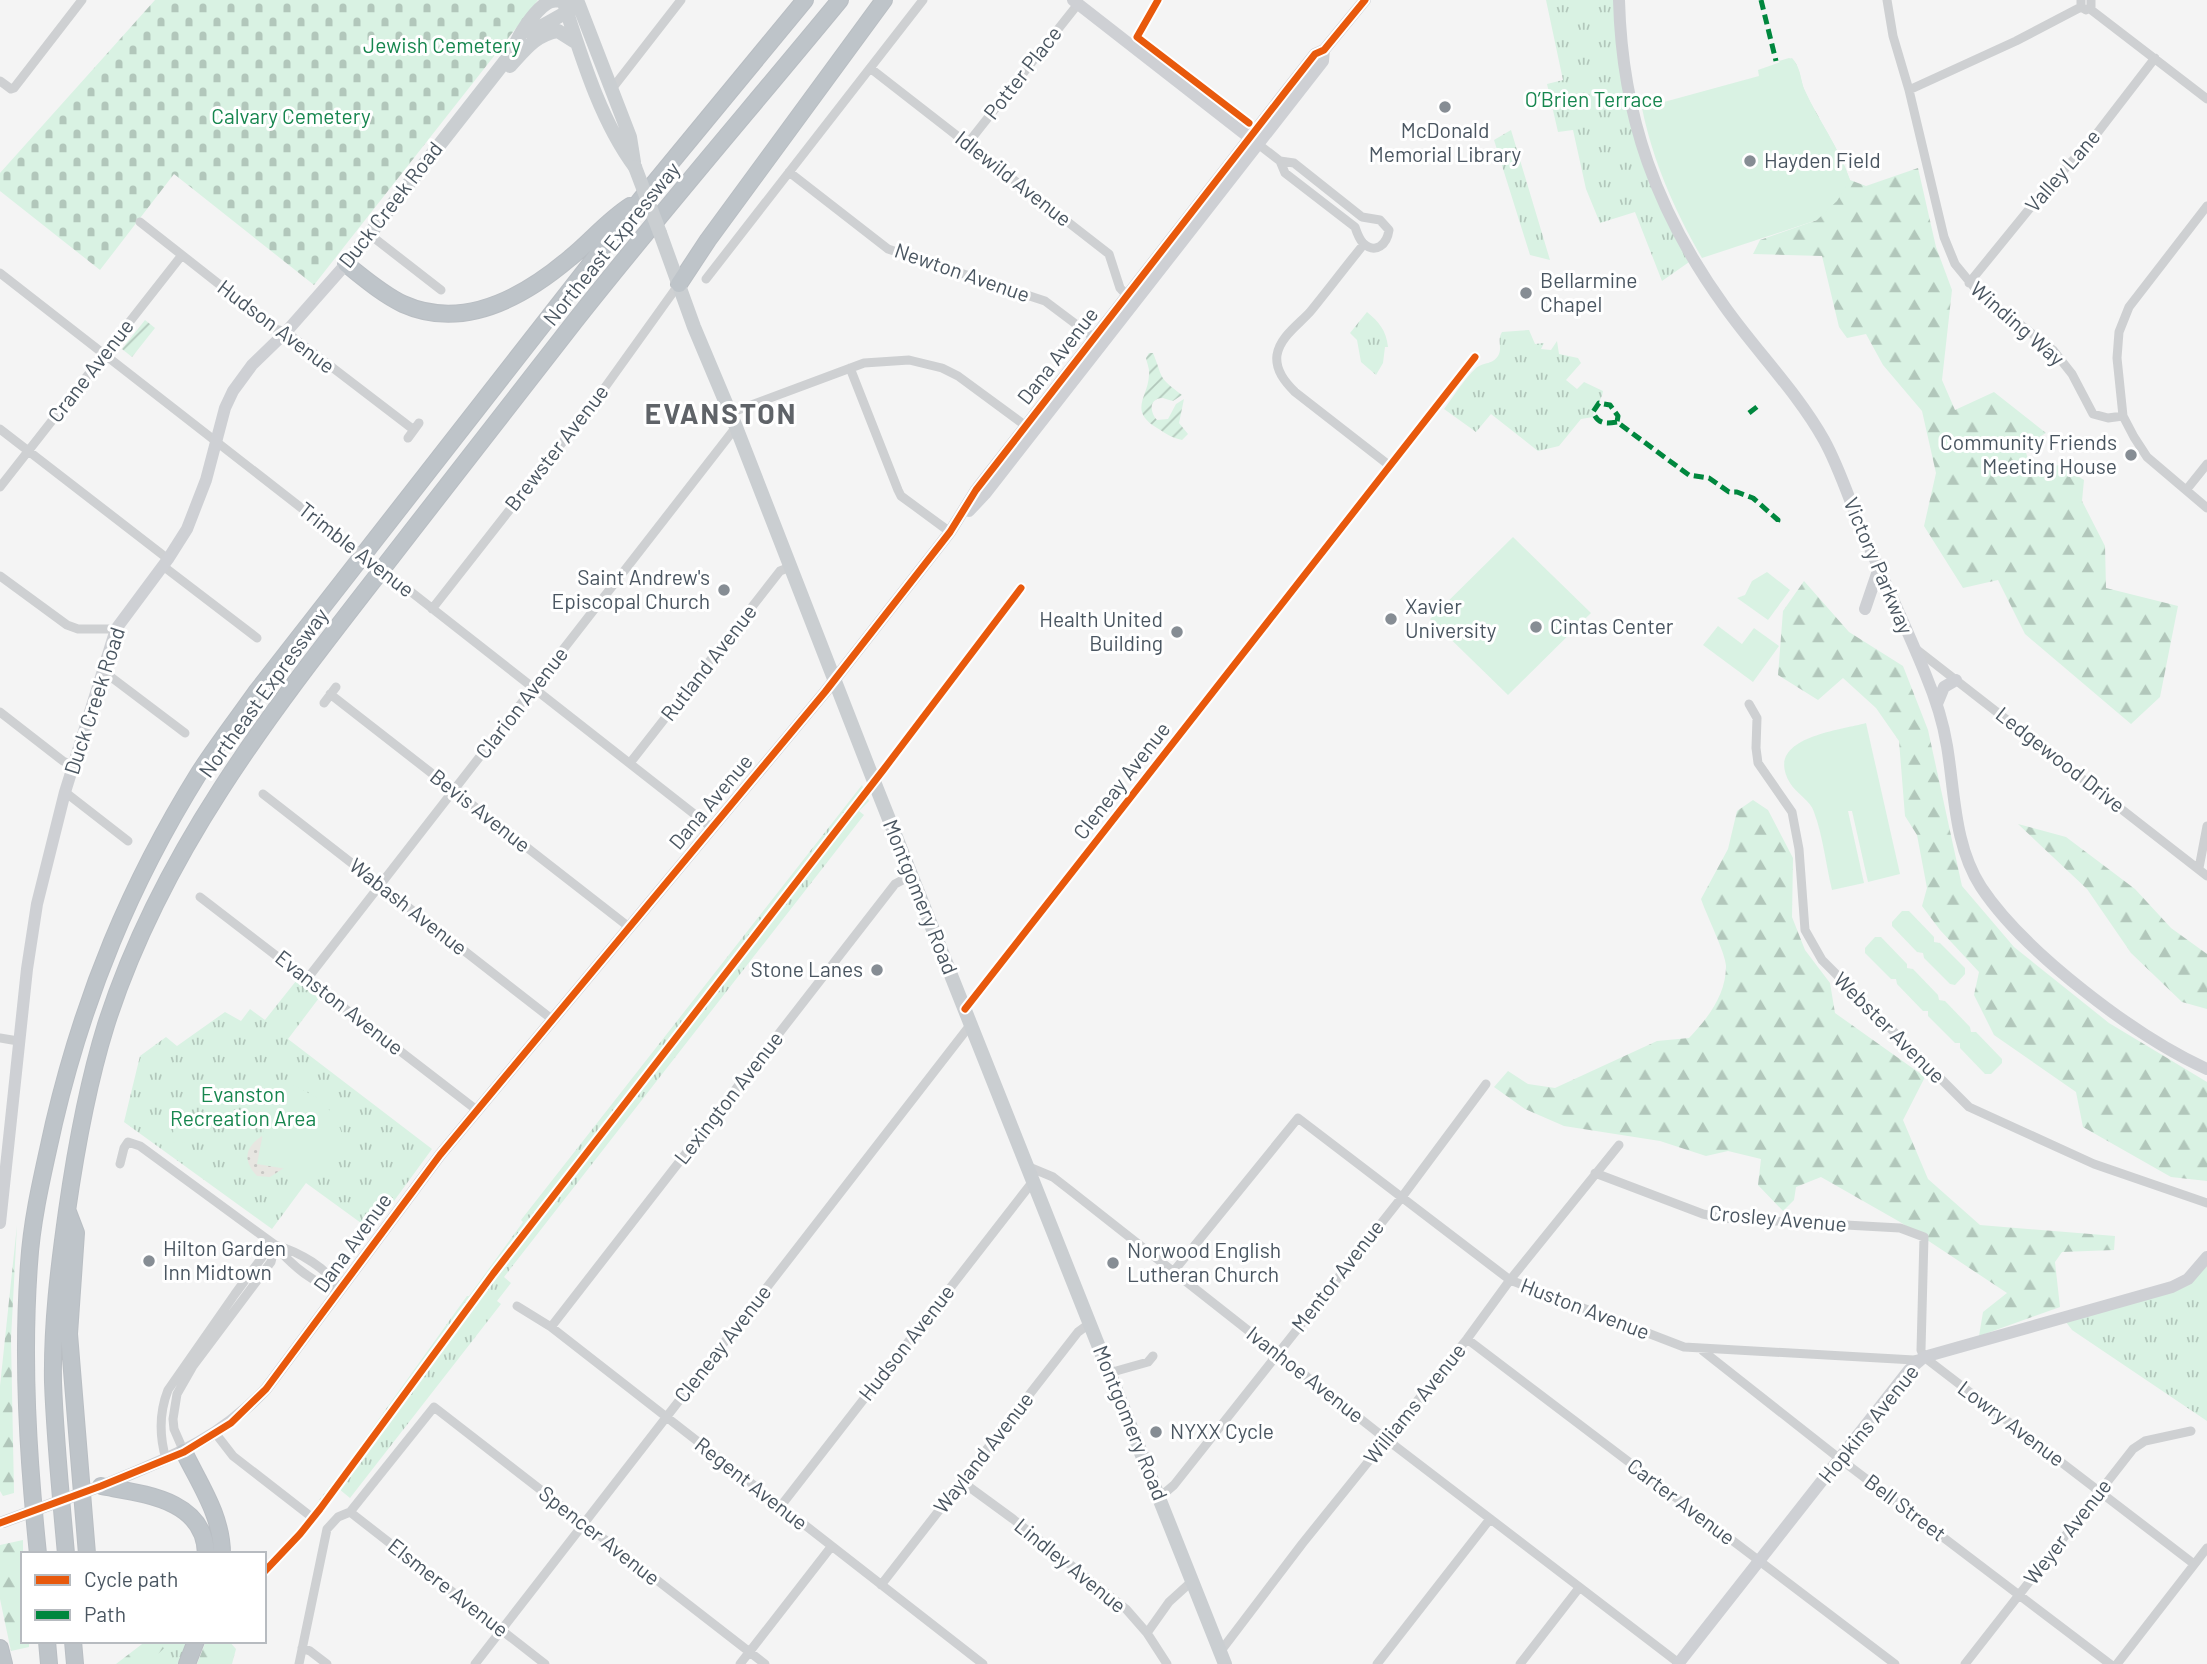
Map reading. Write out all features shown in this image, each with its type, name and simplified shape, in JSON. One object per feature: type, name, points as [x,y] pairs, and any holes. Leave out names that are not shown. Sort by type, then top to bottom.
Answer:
[{"type":"highway","name":"Northeast Expressway","points":[[38,1552],[26,1425],[25,1335],[29,1260],[42,1176],[86,1007],[115,930],[147,864],[200,772],[257,691],[641,199],[805,0]]},
{"type":"highway","name":"Northeast Expressway","points":[[66,1552],[53,1381],[57,1282],[67,1209],[82,1115],[105,1027],[130,959],[169,876],[208,807],[249,744],[300,675],[569,329],[840,0]]},
{"type":"highway","points":[[679,284],[708,240],[884,0]]},
{"type":"highway","points":[[346,264],[392,298],[417,309],[449,313],[480,309],[498,304],[532,288],[573,256],[610,219],[641,199]]},
{"type":"highway","points":[[67,1209],[76,1233],[69,1334],[87,1552]]},
{"type":"highway","points":[[184,1452],[214,1511],[222,1552]]},
{"type":"highway","points":[[101,1486],[144,1494],[178,1506],[195,1521],[206,1552]]},
{"type":"highway","points":[[47,1643],[49,1664]]},
{"type":"highway","points":[[73,1643],[75,1664]]},
{"type":"highway","points":[[187,1664],[195,1643]]},
{"type":"highway","points":[[0,1648],[4,1664]]},
{"type":"main road","name":"Montgomery Road","points":[[569,3],[611,90],[630,137],[635,167],[679,284],[1089,1324],[1160,1497],[1219,1660]]},
{"type":"main road","name":"Montgomery Road","points":[[569,3],[577,43],[618,144],[635,167]]},
{"type":"main road","name":"Duck Creek Road","points":[[346,264],[513,51],[569,3]]},
{"type":"main road","points":[[489,81],[508,68],[544,34],[558,31],[577,43]]},
{"type":"street","points":[[0,81],[10,89],[14,88],[82,0]]},
{"type":"street","points":[[611,90],[681,0]]},
{"type":"street","points":[[706,279],[923,0]]},
{"type":"street","name":"Dana Avenue","points":[[2,1522],[184,1452],[241,1416],[266,1389],[440,1155],[834,680],[950,532],[985,494],[1030,429],[1254,141],[1315,54],[1324,50],[1365,0]]},
{"type":"street","name":"Victory Parkway","points":[[1619,0],[1623,63],[1631,102],[1644,151],[1668,216],[1692,260],[1825,441],[1937,704],[1947,744],[1959,836],[1971,869],[1991,901],[2043,957],[2103,1004],[2165,1047],[2207,1069]]},
{"type":"street","name":"Winding Way","points":[[1886,0],[1944,237],[1955,264],[1969,282],[2053,351],[2072,374],[2093,414],[2108,418],[2123,416]]},
{"type":"street","points":[[1076,2],[1280,161],[1294,163],[1362,217],[1374,218],[1386,225],[1389,230],[1388,238],[1374,249],[1364,244],[1355,227],[1285,173],[1280,161]]},
{"type":"street","name":"Potter Place","points":[[968,143],[1076,2]]},
{"type":"street","points":[[1909,90],[2016,41],[2088,3],[2207,99]]},
{"type":"street","name":"Valley Lane","points":[[1969,282],[2048,186],[2088,145],[2155,58]]},
{"type":"street","name":"Idlewild Avenue","points":[[870,68],[1109,254],[1120,289],[1131,300]]},
{"type":"street","name":"Newton Avenue","points":[[789,173],[888,249],[1045,301],[1099,341]]},
{"type":"street","points":[[2207,206],[2134,298],[2123,321],[2118,343],[2123,416],[2147,457],[2207,508]]},
{"type":"street","name":"Hudson Avenue","points":[[140,222],[276,329],[286,332],[414,430]]},
{"type":"street","points":[[369,234],[441,290]]},
{"type":"street","name":"Cleneay Avenue","points":[[965,1009],[1390,466],[1295,392],[1277,366],[1279,348],[1287,335],[1309,313],[1364,244]]},
{"type":"street","name":"Crane Avenue","points":[[0,487],[182,255]]},
{"type":"street","name":"Duck Creek Road","points":[[0,1223],[37,904],[65,792],[116,629],[183,536],[197,505],[217,444],[225,408],[233,391],[252,365],[286,332],[346,264]]},
{"type":"street","name":"Trimble Avenue","points":[[0,273],[712,828]]},
{"type":"street","name":"Brewster Avenue","points":[[432,609],[598,397],[679,284]]},
{"type":"street","points":[[730,413],[850,368],[894,359],[942,368],[971,384],[1030,429]]},
{"type":"street","points":[[850,368],[901,496],[950,532]]},
{"type":"street","name":"Clarion Avenue","points":[[307,979],[736,427]]},
{"type":"street","points":[[0,429],[257,638]]},
{"type":"street","points":[[2187,489],[2207,464]]},
{"type":"street","name":"Rutland Avenue","points":[[630,763],[780,571],[790,567]]},
{"type":"street","points":[[1865,609],[1879,568]]},
{"type":"street","points":[[0,576],[67,625],[78,629],[116,629]]},
{"type":"street","name":"Ledgewood Drive","points":[[1912,646],[2207,876]]},
{"type":"street","points":[[103,671],[185,733]]},
{"type":"street","points":[[1937,704],[1944,687],[1956,680]]},
{"type":"street","name":"Bevis Avenue","points":[[330,695],[629,927]]},
{"type":"street","name":"Webster Avenue","points":[[1749,704],[1757,718],[1758,762],[1792,811],[1799,849],[1805,930],[1822,960],[1969,1107],[2094,1164],[2207,1203]]},
{"type":"street","points":[[0,712],[63,761],[74,766]]},
{"type":"street","points":[[65,792],[128,841]]},
{"type":"street","name":"Wabash Avenue","points":[[262,794],[552,1020]]},
{"type":"street","points":[[2199,868],[2207,826]]},
{"type":"street","name":"Lexington Avenue","points":[[551,1327],[895,884],[912,874]]},
{"type":"street","name":"Evanston Avenue","points":[[200,897],[478,1111]]},
{"type":"street","name":"Cleneay Avenue","points":[[475,1664],[971,1024]]},
{"type":"street","points":[[0,1038],[19,1041]]},
{"type":"street","name":"Mentor Avenue","points":[[1160,1497],[1174,1485],[1402,1196],[1486,1084]]},
{"type":"street","name":"Huston Avenue","points":[[1173,1272],[1297,1118],[1510,1280],[1684,1347],[1914,1360],[1924,1357]]},
{"type":"street","points":[[120,1164],[128,1142],[140,1146],[275,1245],[301,1256],[332,1277],[340,1290]]},
{"type":"street","name":"Williams Avenue","points":[[1219,1660],[1386,1439],[1619,1145]]},
{"type":"street","name":"Hudson Avenue","points":[[780,1507],[1031,1173]]},
{"type":"street","name":"Ivanhoe Avenue","points":[[1031,1173],[1052,1177],[1679,1664]]},
{"type":"street","name":"Crosley Avenue","points":[[1595,1174],[1722,1219],[1900,1228],[1924,1237],[1921,1350],[1924,1357]]},
{"type":"street","points":[[184,1452],[174,1429],[177,1394],[193,1366],[271,1262],[275,1245]]},
{"type":"street","points":[[166,1459],[160,1419],[169,1390],[235,1293],[263,1256],[275,1245]]},
{"type":"street","name":"Hopkins Avenue","points":[[1679,1664],[1909,1370],[1924,1357],[2172,1287],[2188,1279],[2207,1257]]},
{"type":"street","name":"Regent Avenue","points":[[517,1306],[551,1327],[983,1664]]},
{"type":"street","name":"Wayland Avenue","points":[[881,1585],[1077,1332],[1089,1324]]},
{"type":"street","name":"Carter Avenue","points":[[1467,1339],[1895,1664]]},
{"type":"street","name":"Bell Street","points":[[1702,1350],[1840,1459],[2110,1664]]},
{"type":"street","points":[[1109,1373],[1148,1362],[1153,1356]]},
{"type":"street","name":"Lowry Avenue","points":[[1924,1357],[2194,1564]]},
{"type":"street","name":"Spencer Avenue","points":[[350,1512],[434,1407],[765,1664]]},
{"type":"street","name":"Weyer Avenue","points":[[1965,1664],[2137,1445],[2191,1431]]},
{"type":"street","points":[[216,1434],[233,1456],[309,1515]]},
{"type":"street","name":"Lindley Avenue","points":[[961,1481],[1126,1609],[1147,1633],[1167,1664]]},
{"type":"street","points":[[299,1664],[327,1529],[350,1512]]},
{"type":"street","name":"Elsmere Avenue","points":[[350,1512],[545,1664]]},
{"type":"street","points":[[1377,1664],[1490,1519]]},
{"type":"street","points":[[740,1664],[831,1546]]},
{"type":"street","points":[[2116,1664],[2207,1548]]},
{"type":"street","points":[[1147,1633],[1169,1602],[1191,1582]]},
{"type":"street","points":[[1520,1664],[1579,1588]]},
{"type":"street","points":[[302,1648],[327,1664]]},
{"type":"green space","name":"Calvary Cemetery","points":[[155,0],[538,0],[314,285],[174,174],[100,270],[0,191],[0,173]]},
{"type":"green space","name":"O’Brien Terrace","points":[[1546,0],[1619,0],[1637,129],[1692,260],[1662,281],[1635,212],[1600,223],[1586,189],[1573,130],[1558,132],[1547,84],[1563,80]]},
{"type":"green space","points":[[1789,58],[1798,68],[1805,91],[1850,180],[1866,186],[1918,168],[1936,247],[1952,290],[1942,380],[1955,410],[1994,392],[2046,433],[2024,446],[2031,469],[2060,465],[2084,480],[2082,501],[2105,546],[2106,588],[2178,606],[2160,697],[2131,724],[2025,634],[1998,580],[1963,588],[1924,526],[1936,473],[1922,411],[1883,365],[1866,334],[1847,338],[1839,327],[1822,256],[1753,254],[1760,240],[1817,220],[1779,61]]},
{"type":"green space","name":"Hayden Field","points":[[1792,58],[1804,89],[1850,180],[1837,201],[1817,220],[1702,258],[1666,186],[1652,148],[1642,108],[1759,76],[1758,70]]},
{"type":"green space","points":[[1511,130],[1550,260],[1530,255],[1494,140]]},
{"type":"green space","points":[[1367,312],[1381,327],[1388,347],[1385,347],[1383,363],[1376,375],[1361,362],[1357,340],[1350,333]]},
{"type":"green space","points":[[145,320],[155,328],[132,357],[122,349]]},
{"type":"green space","points":[[1529,330],[1535,344],[1544,343],[1541,349],[1551,350],[1557,341],[1559,354],[1578,358],[1581,363],[1566,380],[1577,389],[1584,382],[1603,391],[1593,417],[1581,419],[1559,446],[1538,451],[1491,414],[1476,432],[1444,409],[1476,368],[1497,358],[1502,332]]},
{"type":"green space","points":[[1149,353],[1153,353],[1165,380],[1182,395],[1173,401],[1163,398],[1155,400],[1152,406],[1153,414],[1157,420],[1168,419],[1176,404],[1184,399],[1179,423],[1188,434],[1182,440],[1157,428],[1143,415],[1141,409],[1148,383],[1146,358]]},
{"type":"green space","points":[[1513,537],[1591,613],[1508,695],[1430,619]]},
{"type":"green space","points":[[1767,572],[1790,590],[1768,620],[1737,598],[1745,595],[1752,581]]},
{"type":"green space","points":[[1804,581],[1849,632],[1903,666],[1928,730],[1962,886],[2014,947],[2109,1023],[2207,1082],[2207,1181],[2171,1177],[2083,1127],[2076,1092],[1994,1035],[1974,995],[1979,972],[1922,906],[1927,888],[1917,835],[1905,816],[1899,741],[1876,708],[1843,678],[1818,700],[1778,675],[1783,611]]},
{"type":"green space","points":[[1718,626],[1742,644],[1754,628],[1779,646],[1753,682],[1703,645]]},
{"type":"green space","points":[[1866,723],[1900,874],[1868,882],[1852,811],[1848,811],[1864,883],[1832,890],[1814,812],[1790,783],[1784,768],[1786,756],[1795,746],[1807,739]]},
{"type":"green space","points":[[862,785],[869,801],[859,811],[864,815],[504,1277],[511,1283],[497,1301],[501,1304],[350,1498],[339,1489],[304,1537],[266,1577],[266,1563],[296,1531],[348,1462],[523,1222],[521,1220]]},
{"type":"green space","points":[[1753,800],[1768,810],[1793,858],[1792,917],[1805,950],[1830,983],[1835,1013],[1925,1077],[1903,1120],[1928,1179],[1980,1225],[2115,1236],[2114,1250],[2062,1252],[2055,1262],[2060,1307],[1979,1336],[1983,1312],[2007,1293],[1900,1222],[1821,1177],[1796,1187],[1794,1200],[1783,1211],[1758,1185],[1761,1159],[1728,1151],[1706,1156],[1660,1141],[1564,1126],[1525,1109],[1494,1087],[1508,1071],[1528,1084],[1555,1088],[1657,1041],[1689,1038],[1709,1014],[1719,996],[1726,966],[1701,899],[1728,849],[1737,811]]},
{"type":"green space","points":[[2018,824],[2066,837],[2135,889],[2171,928],[2207,954],[2207,1009],[2182,1002],[2131,953],[2087,889]]},
{"type":"green space","points":[[1902,911],[1909,911],[1934,937],[1934,942],[1940,943],[1965,968],[1965,974],[1955,985],[1950,984],[1924,958],[1923,953],[1917,952],[1892,926],[1892,922]]},
{"type":"green space","points":[[1875,937],[1881,937],[1907,964],[1907,968],[1913,969],[1938,995],[1939,1000],[1945,1001],[1970,1027],[1971,1032],[1976,1032],[2002,1059],[2002,1063],[1991,1074],[1985,1074],[1960,1048],[1960,1043],[1955,1043],[1928,1016],[1928,1011],[1923,1011],[1897,984],[1896,979],[1891,979],[1865,953],[1865,948]]},
{"type":"green space","name":"Evanston Recreation Area","points":[[296,981],[319,998],[288,1039],[432,1149],[372,1231],[306,1183],[272,1229],[124,1122],[140,1056],[166,1037],[177,1046],[225,1012],[241,1021],[250,1009],[265,1020]]},
{"type":"green space","points":[[273,1082],[296,1086],[319,1099],[335,1116],[343,1136],[335,1177],[257,1164]]},
{"type":"green space","points":[[191,1110],[193,1142],[174,1143],[172,1111]]},
{"type":"green space","points":[[17,1225],[11,1339],[14,1493],[3,1496],[0,1491],[0,1386]]},
{"type":"green space","points":[[2207,1257],[2207,1421],[2072,1330],[2063,1318],[2171,1287]]},
{"type":"green space","points":[[23,1540],[21,1643],[29,1643],[29,1647],[11,1651],[0,1599],[0,1545]]},
{"type":"green space","points":[[143,1643],[170,1643],[147,1664],[116,1664]]},
{"type":"green space","points":[[145,1643],[190,1643],[178,1664],[119,1664]]},
{"type":"green space","points":[[205,1643],[231,1643],[236,1649],[232,1664],[197,1664]]},
{"type":"sand","points":[[262,1136],[284,1168],[270,1177],[257,1176],[249,1165],[247,1155],[252,1145]]},
{"type":"marked path","points":[[1761,0],[1776,61]]},
{"type":"marked path","points":[[1617,422],[1605,423],[1597,419],[1593,412],[1599,403],[1610,405],[1618,416],[1617,422],[1689,475],[1709,478],[1729,492],[1753,498],[1778,520],[1777,524]]},
{"type":"marked path","points":[[1749,413],[1758,406]]},
{"type":"cycle path","points":[[1158,0],[1137,37],[1249,123]]},
{"type":"cycle path","points":[[0,1523],[184,1452],[231,1423],[266,1389],[440,1155],[825,692],[950,532],[976,490],[1286,91],[1315,54],[1324,50],[1365,0]]},
{"type":"cycle path","points":[[965,1009],[1475,357]]},
{"type":"cycle path","points":[[266,1570],[320,1509],[493,1274],[1021,588]]},
{"type":"place","name":"McDonald Memorial Library","points":[[1445,107]]},
{"type":"place","name":"Hayden Field","points":[[1750,161]]},
{"type":"place","name":"Bellarmine Chapel","points":[[1526,293]]},
{"type":"place","name":"Community Friends Meeting House","points":[[2131,455]]},
{"type":"place","name":"Saint Andrew's Episcopal Church","points":[[724,590]]},
{"type":"place","name":"Xavier University","points":[[1391,619]]},
{"type":"place","name":"Cintas Center","points":[[1536,627]]},
{"type":"place","name":"Health United Building","points":[[1177,632]]},
{"type":"place","name":"Stone Lanes","points":[[877,970]]},
{"type":"place","name":"Hilton Garden Inn Midtown","points":[[149,1261]]},
{"type":"place","name":"Norwood English Lutheran Church","points":[[1113,1263]]},
{"type":"place","name":"NYXX Cycle","points":[[1156,1432]]},
{"type":"district","name":"EVANSTON","points":[[721,414]]},
{"type":"park label","name":"Jewish Cemetery","points":[[442,46]]}]
